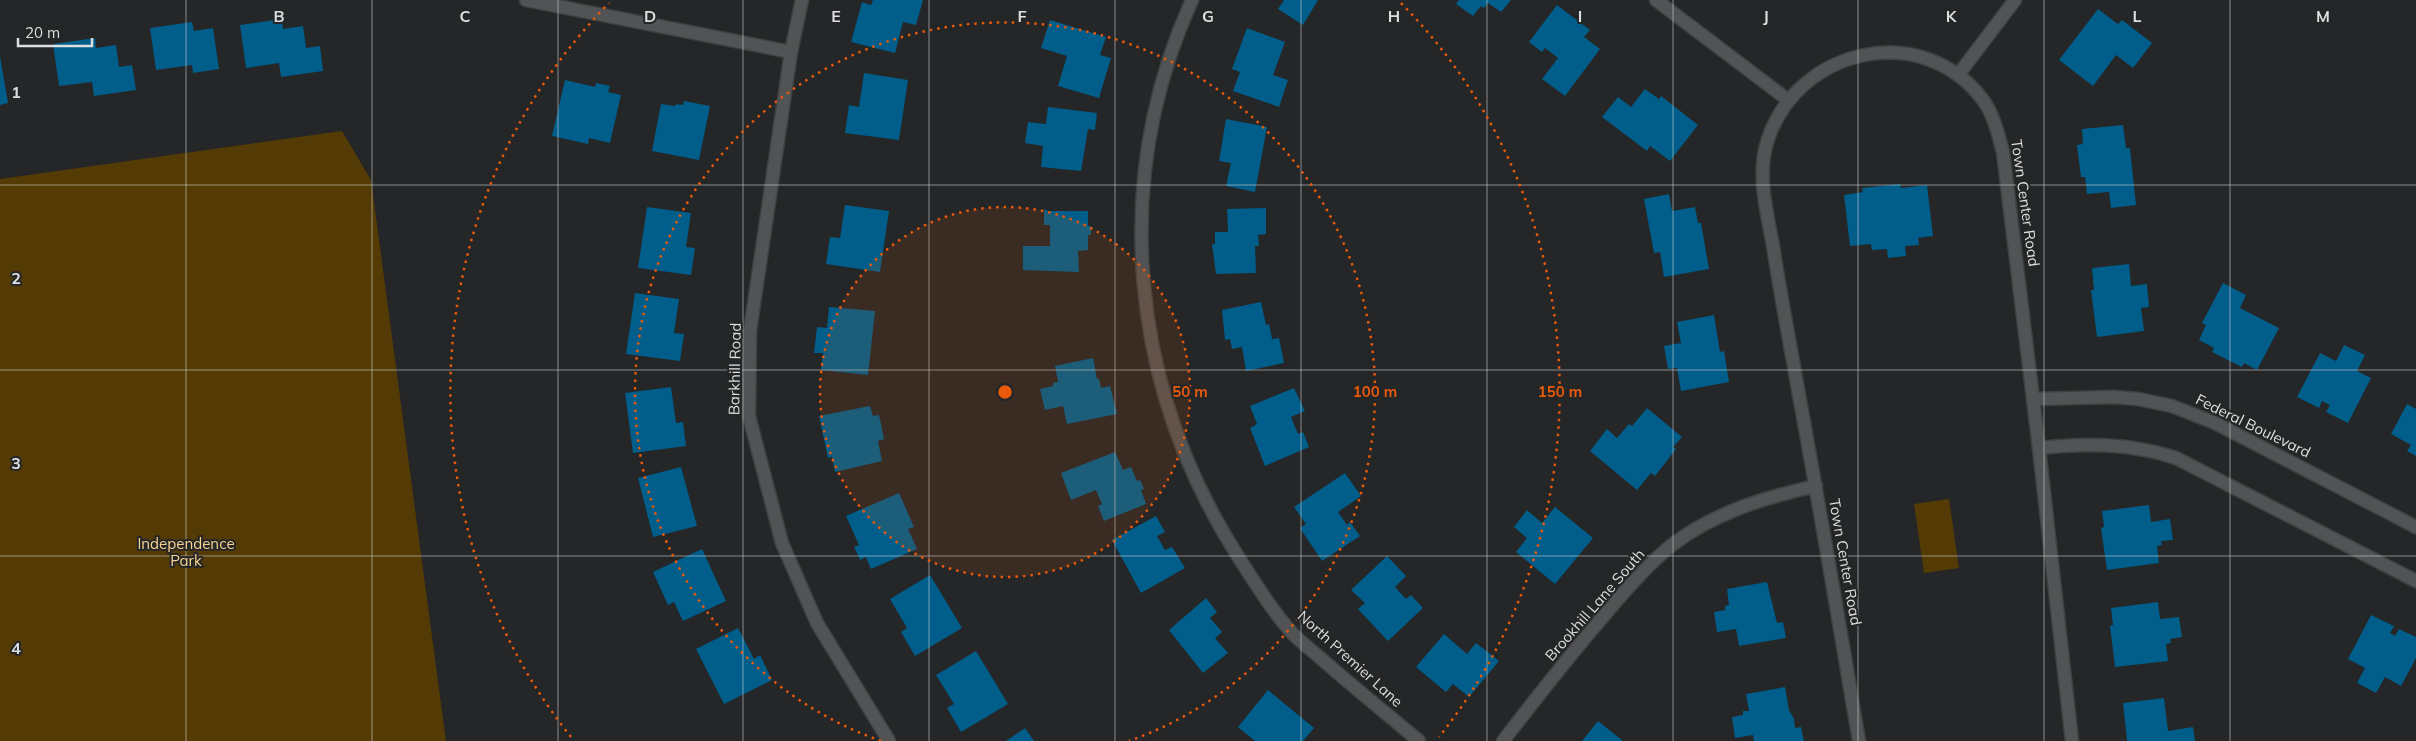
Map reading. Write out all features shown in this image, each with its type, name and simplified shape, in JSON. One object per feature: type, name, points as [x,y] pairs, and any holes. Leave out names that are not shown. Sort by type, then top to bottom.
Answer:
[{"type":"street","points":[[526,0],[791,52]]},
{"type":"street","name":"Barkhill Road","points":[[802,0],[791,52],[750,330],[749,416],[782,543],[817,623],[889,741]]},
{"type":"street","name":"North Premier Lane","points":[[1192,0],[1163,73],[1152,122],[1143,182],[1141,241],[1145,306],[1157,373],[1171,420],[1192,474],[1218,526],[1250,576],[1293,634],[1419,741]]},
{"type":"street","points":[[1656,0],[1788,100]]},
{"type":"street","points":[[1958,75],[2015,0]]},
{"type":"street","name":"Town Center Road","points":[[1859,741],[1816,486],[1777,276],[1763,180],[1764,156],[1768,139],[1788,100],[1819,72],[1837,62],[1868,54],[1905,54],[1936,63],[1958,75],[1984,101],[1993,119],[2003,152],[2034,399],[2072,741]]},
{"type":"street","name":"Federal Boulevard","points":[[2034,399],[2114,397],[2172,406],[2216,423],[2416,527]]},
{"type":"street","points":[[2039,448],[2090,444],[2123,445],[2150,450],[2176,458],[2416,581]]},
{"type":"street","name":"Brookhill Lane South","points":[[1503,741],[1583,640],[1641,574],[1673,544],[1742,507],[1780,494],[1816,486]]},
{"type":"green space","name":"Independence Park","points":[[342,131],[371,180],[446,741],[0,741],[0,179]]},
{"type":"green space","points":[[1949,499],[1959,568],[1924,573],[1914,504]]},
{"type":"building","points":[[873,0],[923,0],[916,25],[903,22],[895,53],[851,42],[862,2],[871,5]]},
{"type":"building","points":[[1284,0],[1318,0],[1303,25],[1278,9]]},
{"type":"building","points":[[1459,0],[1511,0],[1501,12],[1488,3],[1484,8],[1481,6],[1473,16],[1456,4]]},
{"type":"building","points":[[1557,5],[1590,30],[1584,37],[1600,49],[1565,96],[1542,79],[1558,58],[1545,48],[1542,52],[1529,42]]},
{"type":"building","points":[[2098,9],[2118,24],[2122,20],[2152,43],[2133,68],[2116,55],[2093,86],[2059,60]]},
{"type":"building","points":[[282,19],[283,29],[303,26],[306,48],[320,46],[323,71],[281,77],[279,63],[246,68],[240,25]]},
{"type":"building","points":[[1050,20],[1106,37],[1100,55],[1111,58],[1099,98],[1058,86],[1067,56],[1041,48]]},
{"type":"building","points":[[192,22],[194,31],[213,28],[219,69],[193,73],[192,65],[156,70],[150,28]]},
{"type":"building","points":[[1247,28],[1285,42],[1273,75],[1288,80],[1279,107],[1233,91],[1240,72],[1232,69]]},
{"type":"building","points":[[95,38],[96,48],[116,45],[119,67],[132,65],[136,90],[94,96],[92,82],[59,86],[53,44]]},
{"type":"building","points":[[0,56],[8,103],[0,105]]},
{"type":"building","points":[[864,73],[908,80],[899,140],[845,133],[849,105],[859,107]]},
{"type":"building","points":[[565,80],[595,87],[596,83],[610,86],[608,92],[621,95],[610,143],[589,138],[588,144],[552,136]]},
{"type":"building","points":[[1645,89],[1659,99],[1661,96],[1698,125],[1670,161],[1650,146],[1647,151],[1602,117],[1618,97],[1631,107]]},
{"type":"building","points":[[684,101],[710,106],[699,160],[652,151],[661,104],[683,105]]},
{"type":"building","points":[[1048,107],[1097,113],[1095,130],[1088,129],[1081,171],[1041,167],[1043,146],[1025,143],[1028,122],[1046,124]]},
{"type":"building","points":[[1226,119],[1267,127],[1255,192],[1226,186],[1231,163],[1219,161]]},
{"type":"building","points":[[2123,125],[2126,148],[2130,148],[2136,205],[2111,208],[2109,192],[2087,194],[2085,177],[2081,177],[2077,145],[2083,144],[2082,129]]},
{"type":"building","points":[[1900,184],[1901,188],[1927,185],[1933,236],[1918,238],[1919,245],[1905,246],[1906,256],[1888,258],[1887,249],[1872,250],[1871,244],[1850,246],[1844,195],[1863,192],[1862,188]]},
{"type":"building","points":[[1669,194],[1672,211],[1695,207],[1698,223],[1701,223],[1709,269],[1664,277],[1660,252],[1654,253],[1644,199]]},
{"type":"building","points":[[845,205],[889,211],[880,272],[826,264],[830,237],[840,238]]},
{"type":"building","points":[[647,207],[691,213],[686,247],[695,248],[691,275],[638,268]]},
{"type":"building","points":[[1266,208],[1266,234],[1258,235],[1259,246],[1255,246],[1256,273],[1216,274],[1212,244],[1215,244],[1215,232],[1228,232],[1227,209]]},
{"type":"building","points":[[1044,209],[1048,211],[1088,211],[1088,226],[1091,226],[1091,235],[1088,235],[1088,250],[1078,251],[1079,272],[1023,270],[1023,246],[1050,246],[1050,225],[1044,225]]},
{"type":"building","points":[[2129,264],[2131,286],[2147,284],[2149,307],[2141,308],[2144,331],[2097,337],[2091,290],[2094,290],[2092,268]]},
{"type":"building","points":[[2223,283],[2246,295],[2240,308],[2279,328],[2257,370],[2244,363],[2242,367],[2212,352],[2214,348],[2199,340],[2206,325],[2202,323]]},
{"type":"building","points":[[635,293],[679,299],[674,333],[684,334],[680,361],[626,354]]},
{"type":"building","points":[[1261,302],[1266,325],[1269,324],[1272,339],[1279,338],[1284,363],[1246,371],[1242,347],[1232,349],[1230,339],[1225,340],[1222,310]]},
{"type":"building","points":[[829,307],[875,311],[868,375],[821,370],[823,353],[814,353],[817,327],[827,328]]},
{"type":"building","points":[[1714,315],[1720,352],[1724,351],[1729,382],[1681,391],[1677,368],[1668,369],[1664,346],[1681,343],[1677,322]]},
{"type":"building","points":[[2344,345],[2365,355],[2357,371],[2371,378],[2348,423],[2326,412],[2330,405],[2322,401],[2319,408],[2297,397],[2320,353],[2336,361]]},
{"type":"building","points":[[1093,358],[1097,379],[1099,379],[1101,388],[1110,386],[1117,414],[1067,424],[1063,406],[1045,410],[1040,389],[1053,386],[1053,383],[1058,382],[1055,366]]},
{"type":"building","points":[[671,387],[676,423],[683,422],[686,446],[633,453],[625,393]]},
{"type":"building","points":[[1294,388],[1305,411],[1291,417],[1298,434],[1303,432],[1309,447],[1265,466],[1250,428],[1257,424],[1250,406]]},
{"type":"building","points":[[2407,404],[2416,409],[2416,456],[2407,451],[2411,445],[2391,434]]},
{"type":"building","points":[[870,406],[873,416],[879,415],[884,439],[878,441],[882,461],[835,472],[832,457],[828,458],[819,416]]},
{"type":"building","points":[[1647,408],[1682,437],[1673,447],[1676,449],[1655,476],[1651,473],[1637,490],[1590,451],[1607,429],[1617,438],[1629,424],[1632,426]]},
{"type":"building","points":[[1115,452],[1123,470],[1131,467],[1137,481],[1140,480],[1144,489],[1141,490],[1146,504],[1104,521],[1098,506],[1102,504],[1096,490],[1071,500],[1061,473]]},
{"type":"building","points":[[681,467],[697,526],[653,537],[638,478]]},
{"type":"building","points":[[1345,473],[1361,496],[1338,512],[1347,525],[1350,522],[1360,536],[1322,561],[1300,528],[1306,524],[1294,507]]},
{"type":"building","points":[[899,493],[914,527],[908,529],[917,549],[871,569],[866,557],[860,560],[854,547],[859,545],[846,516]]},
{"type":"building","points":[[2149,505],[2151,522],[2170,519],[2173,540],[2161,541],[2162,545],[2157,546],[2159,563],[2107,570],[2101,528],[2104,527],[2102,511]]},
{"type":"building","points":[[1555,507],[1593,538],[1555,584],[1516,552],[1527,538],[1514,527],[1527,510],[1542,523]]},
{"type":"building","points":[[1156,516],[1165,532],[1157,536],[1165,550],[1172,547],[1185,568],[1141,593],[1112,540]]},
{"type":"building","points":[[702,549],[726,601],[683,621],[674,602],[668,605],[653,572]]},
{"type":"building","points":[[1387,556],[1406,576],[1395,587],[1406,599],[1411,595],[1423,608],[1388,641],[1358,609],[1365,603],[1351,590]]},
{"type":"building","points":[[930,575],[962,628],[915,656],[901,632],[907,628],[890,599]]},
{"type":"building","points":[[1767,582],[1777,623],[1783,622],[1786,638],[1739,646],[1736,629],[1717,632],[1714,612],[1725,610],[1725,606],[1729,605],[1727,589]]},
{"type":"building","points":[[1206,598],[1217,612],[1210,618],[1222,632],[1215,638],[1228,653],[1203,673],[1169,630]]},
{"type":"building","points":[[2158,602],[2160,619],[2179,617],[2182,637],[2170,639],[2171,643],[2166,644],[2168,661],[2115,667],[2110,626],[2113,625],[2111,608]]},
{"type":"building","points":[[2371,615],[2394,626],[2390,633],[2395,636],[2399,629],[2416,637],[2416,658],[2401,686],[2385,677],[2376,693],[2357,683],[2365,668],[2348,659]]},
{"type":"building","points":[[738,628],[754,659],[760,655],[772,680],[724,704],[696,649]]},
{"type":"building","points":[[1444,634],[1467,654],[1476,643],[1499,661],[1469,697],[1453,684],[1446,692],[1416,667]]},
{"type":"building","points":[[976,651],[1008,704],[961,732],[947,708],[954,704],[936,675]]},
{"type":"building","points":[[1785,687],[1789,710],[1794,719],[1795,728],[1801,727],[1804,741],[1754,741],[1753,735],[1735,738],[1732,717],[1743,715],[1743,711],[1749,711],[1746,694]]},
{"type":"building","points":[[1268,690],[1314,728],[1303,741],[1255,741],[1238,727]]},
{"type":"building","points":[[2164,698],[2168,731],[2193,727],[2195,741],[2127,741],[2123,703]]},
{"type":"building","points":[[1598,721],[1623,741],[1582,741]]},
{"type":"building","points":[[1025,728],[1034,741],[1006,741]]}]
